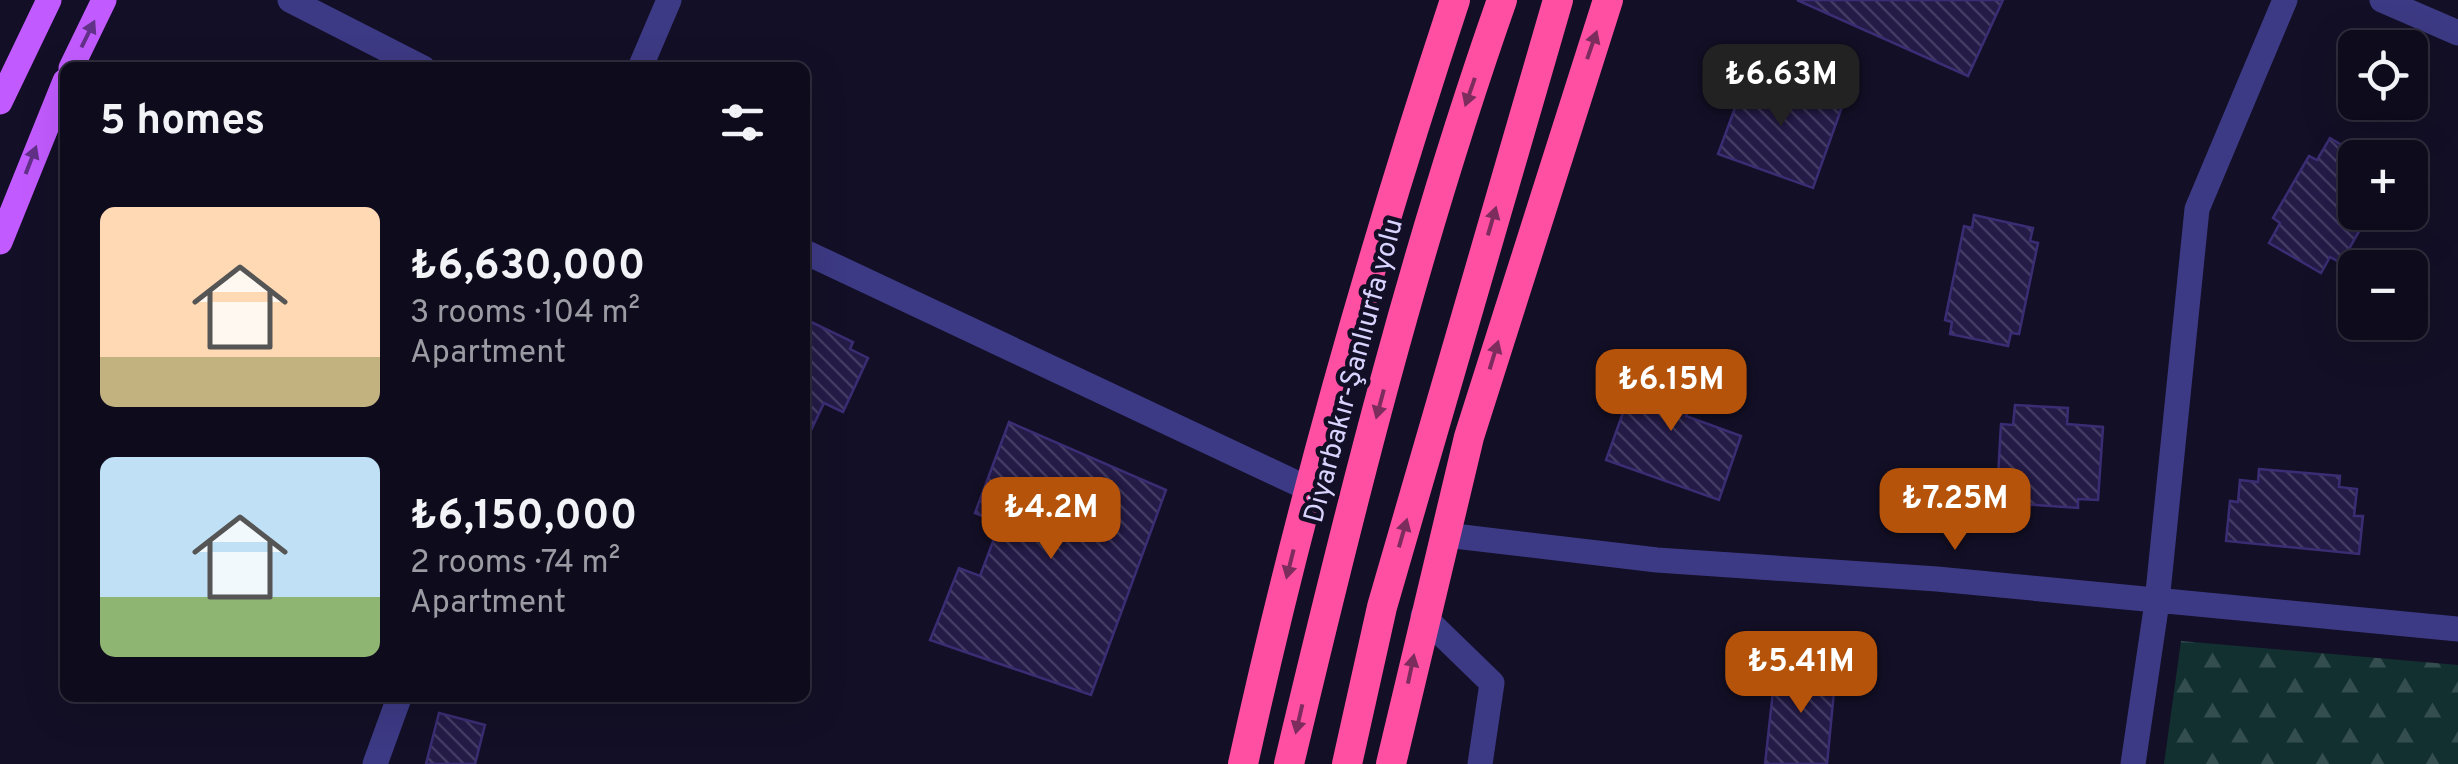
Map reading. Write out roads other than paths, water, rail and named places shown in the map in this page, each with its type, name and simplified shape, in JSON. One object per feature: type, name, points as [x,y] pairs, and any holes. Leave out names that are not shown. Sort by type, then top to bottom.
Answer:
[{"type":"highway","points":[[1243,764],[1309,489],[1392,191],[1455,0]]},
{"type":"highway","name":"Diyarbakır-Şanlıurfa yolu","points":[[1288,764],[1339,555],[1444,165],[1502,0]]},
{"type":"highway","points":[[1347,764],[1382,607],[1558,0]]},
{"type":"highway","points":[[1391,764],[1423,616],[1481,399],[1608,0]]},
{"type":"main road","points":[[0,102],[49,0]]},
{"type":"main road","points":[[74,62],[104,0]]},
{"type":"main road","points":[[0,242],[60,92]]},
{"type":"street","points":[[290,0],[412,62]]},
{"type":"street","points":[[643,62],[670,0]]},
{"type":"street","points":[[2133,764],[2157,602],[2197,209],[2285,0]]},
{"type":"street","points":[[2382,0],[2458,33]]},
{"type":"street","points":[[810,254],[1309,489]]},
{"type":"street","points":[[1446,536],[1657,560],[1937,579],[2458,630]]},
{"type":"street","points":[[1423,616],[1492,682],[1480,764]]},
{"type":"street","points":[[374,764],[397,702]]}]
